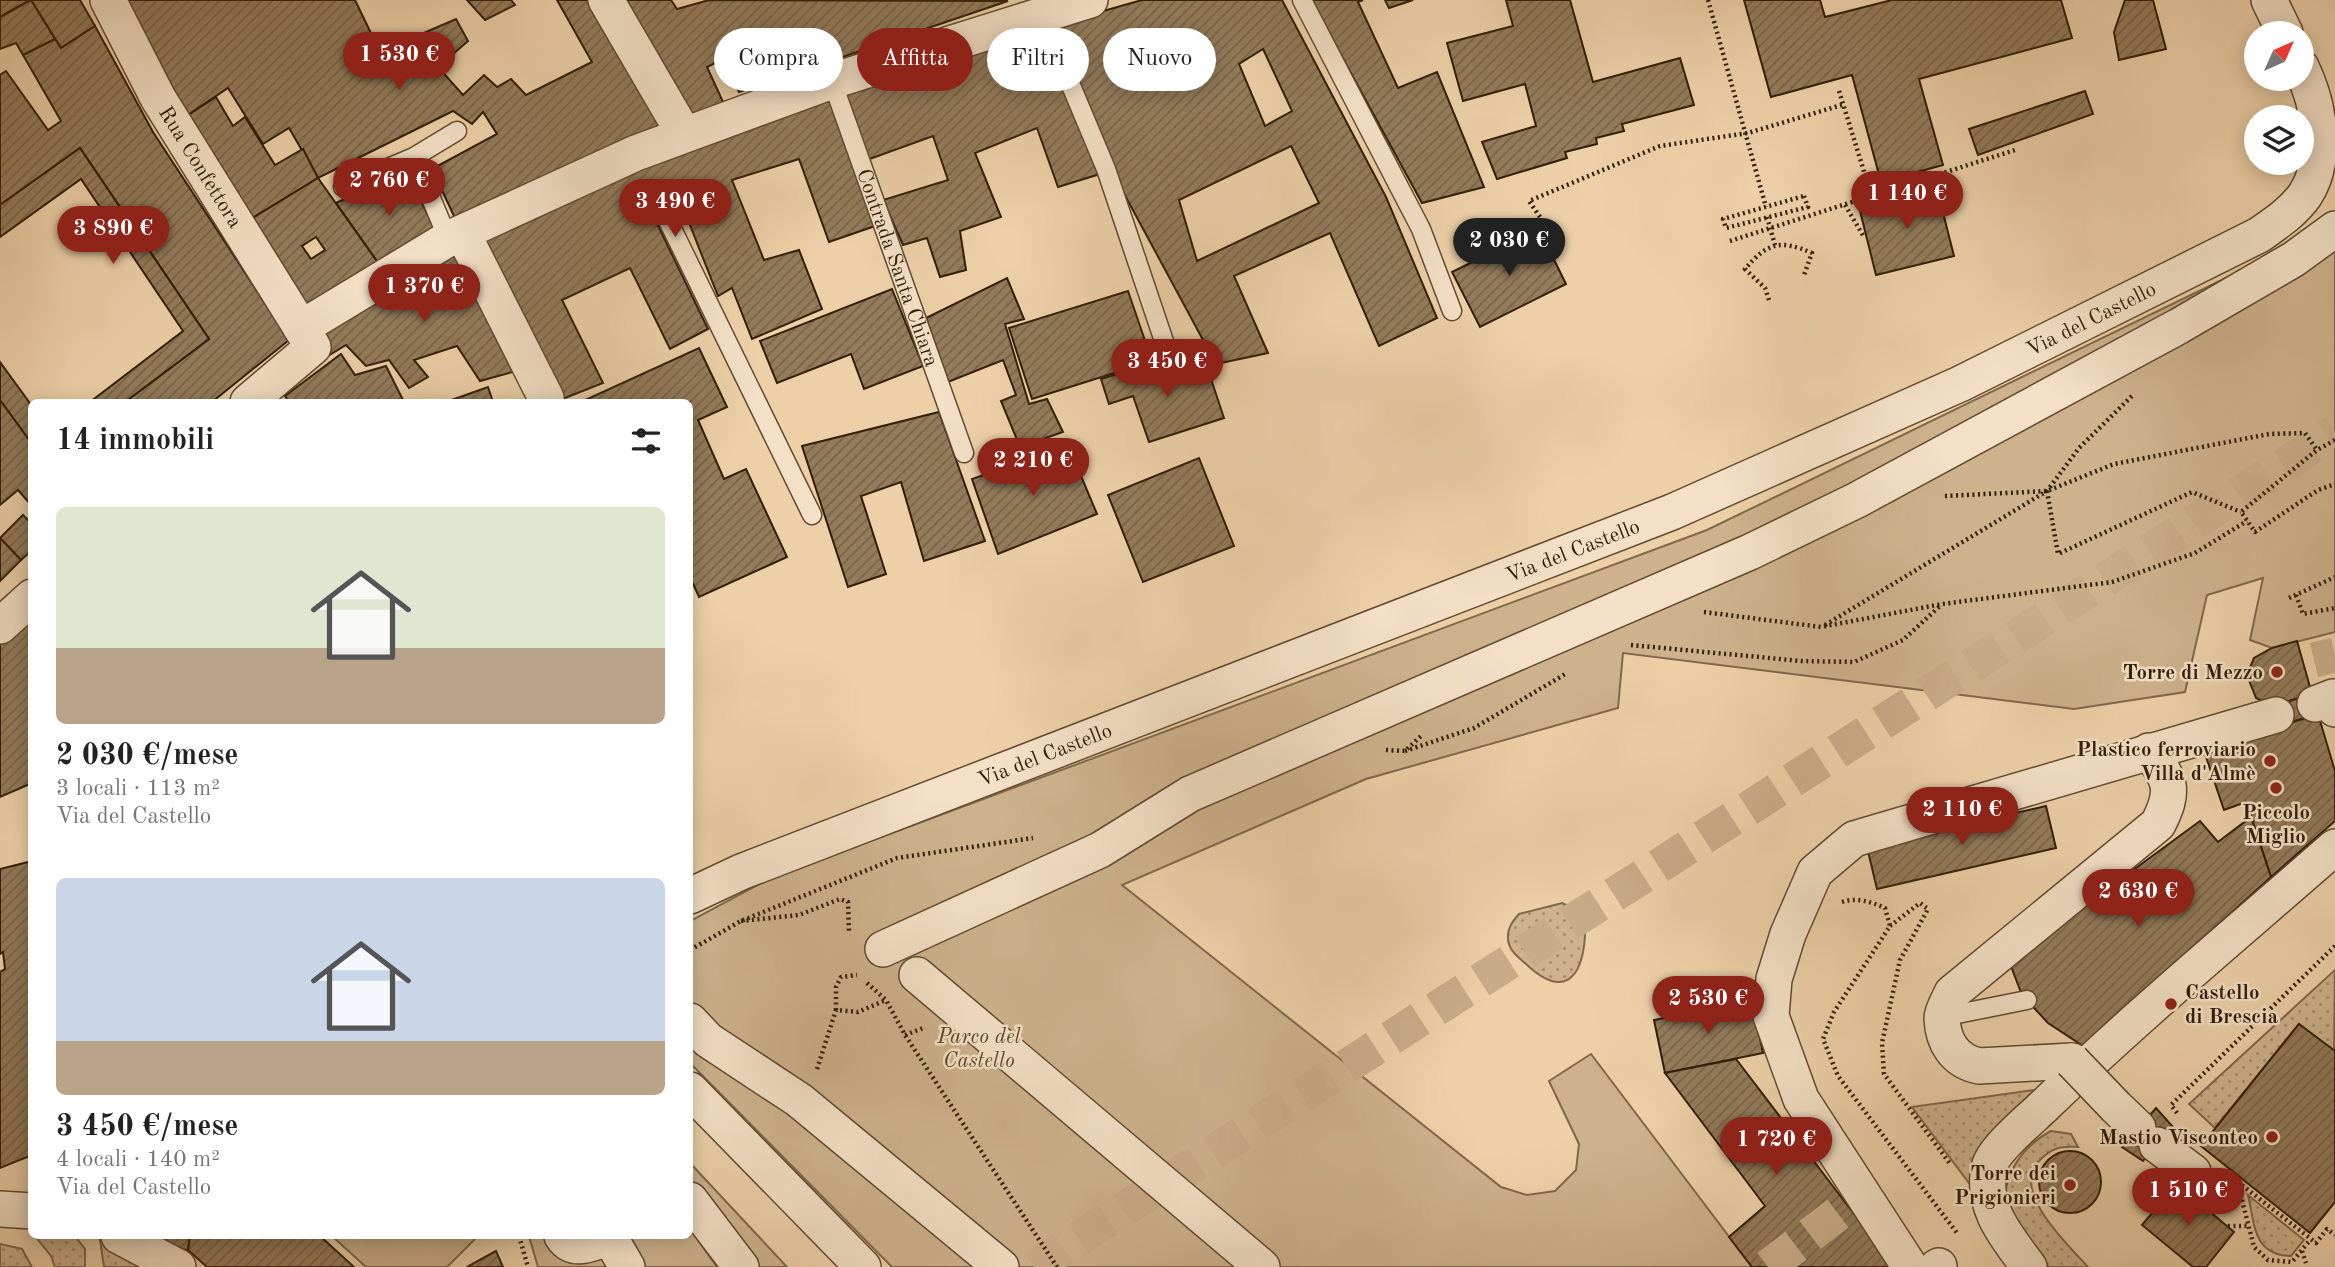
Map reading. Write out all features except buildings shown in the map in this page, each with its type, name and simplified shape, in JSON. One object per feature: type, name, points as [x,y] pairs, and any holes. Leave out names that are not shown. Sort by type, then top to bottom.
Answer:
[{"type":"street","name":"Rua Confettora","points":[[108,0],[158,98],[300,328]]},
{"type":"street","points":[[606,0],[684,134]]},
{"type":"street","points":[[843,77],[1090,0]]},
{"type":"street","points":[[2269,0],[2279,21]]},
{"type":"street","points":[[265,397],[313,348],[300,328],[456,237],[684,134],[804,91]]},
{"type":"street","name":"Via del Castello","points":[[693,894],[754,867],[1672,512],[1960,384],[2259,235],[2287,215],[2306,193],[2317,160],[2319,117],[2310,91]]},
{"type":"street","points":[[883,948],[1100,850],[1190,794],[1750,552],[1857,500],[2179,326],[2294,259],[2335,229]]},
{"type":"street","points":[[456,237],[546,399]]},
{"type":"street","points":[[0,626],[28,601]]},
{"type":"street","points":[[1929,1267],[1855,1201],[1801,1100],[1774,979],[1788,933],[1815,872],[1854,839],[2276,715]]},
{"type":"street","points":[[2149,751],[2164,771],[2170,799],[2158,824],[1952,993],[1942,1017],[1951,1051],[1965,1063],[1979,1066],[2073,1061],[2154,1141],[2202,1172]]},
{"type":"street","points":[[2029,1267],[2001,1230],[1986,1195],[1989,1164],[2013,1136],[2102,1051],[2335,847]]},
{"type":"street","points":[[917,975],[1262,1267]]},
{"type":"street","points":[[693,1024],[708,1040],[809,1108],[1001,1267]]},
{"type":"street","points":[[693,1093],[863,1267]]},
{"type":"street","points":[[693,1204],[741,1267]]},
{"type":"street","points":[[0,1209],[28,1211]]},
{"type":"street","points":[[125,1239],[164,1259]]},
{"type":"street","points":[[566,1239],[576,1247],[600,1239]]},
{"type":"street","points":[[611,1239],[627,1267]]},
{"type":"lane","points":[[1302,0],[1421,229],[1452,312]]},
{"type":"lane","points":[[1041,14],[1106,169],[1171,365]]},
{"type":"lane","name":"Contrada Santa Chiara","points":[[836,91],[964,453]]},
{"type":"lane","points":[[343,187],[414,157],[457,131]]},
{"type":"lane","points":[[414,157],[456,237]]},
{"type":"lane","points":[[659,202],[812,515]]},
{"type":"lane","points":[[1942,1017],[2027,1000]]},
{"type":"path","points":[[1708,0],[1748,132],[1766,207]]},
{"type":"path","points":[[1839,91],[1866,178],[1877,175]]},
{"type":"path","points":[[1540,217],[1529,201],[1660,146],[1748,132],[1845,104]]},
{"type":"path","points":[[1730,241],[2015,150]]},
{"type":"path","points":[[1804,196],[1808,207],[1726,228],[1723,219],[1766,207],[1804,196]]},
{"type":"path","points":[[1845,205],[1864,237]]},
{"type":"path","points":[[1767,217],[1775,245]]},
{"type":"path","points":[[1769,300],[1765,288],[1745,269],[1760,252],[1775,245],[1790,243],[1812,253],[1804,275]]},
{"type":"path","points":[[2138,390],[2079,448],[2047,491],[2058,554],[2192,492],[2241,512],[2255,532],[2318,490],[2335,484]]},
{"type":"path","points":[[1821,627],[2047,491],[2114,464],[2269,435],[2305,433],[2317,450]]},
{"type":"path","points":[[2241,512],[2317,450],[2335,440]]},
{"type":"path","points":[[1938,496],[2047,491]]},
{"type":"path","points":[[1700,611],[1821,627],[1942,604],[2112,582],[2195,553],[2248,521]]},
{"type":"path","points":[[2289,598],[2335,577]]},
{"type":"path","points":[[2296,595],[2303,614],[2335,608]]},
{"type":"path","points":[[1620,644],[1801,661],[1854,662],[1903,640],[1942,604]]},
{"type":"path","points":[[1405,751],[1474,728],[1572,670]]},
{"type":"path","points":[[693,948],[741,921],[897,858],[1045,836]]},
{"type":"path","points":[[741,921],[799,915],[840,899],[848,902],[848,939]]},
{"type":"path","points":[[1850,899],[1885,908],[1890,926],[1834,1012],[1824,1039],[1838,1076],[1959,1235]]},
{"type":"path","points":[[2154,1141],[2188,1126],[2171,1105],[2335,946]]},
{"type":"path","points":[[809,1108],[809,1096],[836,1010],[836,987],[841,977],[858,975]]},
{"type":"path","points":[[836,1010],[858,1012],[886,1000],[905,1035],[1057,1267]]},
{"type":"path","points":[[2202,1172],[2217,1166],[2316,1243],[2327,1229],[2335,1236]]},
{"type":"path","points":[[2202,1172],[2241,1196],[2254,1247],[2268,1260],[2292,1262],[2310,1240]]},
{"type":"path","points":[[2228,1226],[2249,1226]]},
{"type":"path","points":[[520,1239],[528,1267]]},
{"type":"path","points":[[2302,1250],[2306,1264]]},
{"type":"green space","name":"Parco del Castello","points":[[2335,225],[2335,632],[2272,648],[2250,640],[2263,578],[2207,595],[2185,692],[2074,709],[1623,653],[1618,708],[1366,779],[1122,885],[1501,1187],[1527,1195],[1555,1191],[1576,1170],[1579,1144],[1549,1081],[1591,1054],[1752,1267],[892,1267],[693,1066],[693,919],[771,878],[1707,530]]},
{"type":"green space","points":[[1562,903],[1579,915],[1584,924],[1585,936],[1580,964],[1575,974],[1560,982],[1539,974],[1520,959],[1508,942],[1508,934],[1519,914]]},
{"type":"green space","points":[[2335,970],[2334,1052],[2299,1024],[2215,1128],[2189,1104]]},
{"type":"green space","points":[[2042,1089],[1984,1203],[1912,1107]]},
{"type":"green space","points":[[2051,1131],[2071,1134],[2078,1147],[2056,1149],[2039,1161],[2032,1173],[2036,1202],[2056,1232],[2088,1267],[2049,1267],[2009,1213],[2006,1188],[2009,1176],[2022,1154]]},
{"type":"green space","points":[[693,1166],[787,1267],[757,1267],[693,1190]]},
{"type":"green space","points":[[2248,1195],[2304,1240],[2291,1256],[2269,1250],[2263,1244],[2255,1227]]},
{"type":"green space","points":[[693,1233],[717,1267],[639,1267],[622,1239],[693,1239]]},
{"type":"green space","points":[[37,1239],[77,1239],[85,1249],[85,1267],[55,1267],[51,1256]]},
{"type":"green space","points":[[335,1239],[475,1239],[447,1267],[366,1267]]},
{"type":"green space","points":[[530,1239],[600,1239],[609,1267],[538,1267]]},
{"type":"green space","points":[[100,1240],[144,1262],[138,1267],[104,1267]]},
{"type":"green space","points":[[0,1244],[22,1249],[32,1267],[0,1267]]},
{"type":"tunnel","points":[[1034,1267],[2335,432]]},
{"type":"tunnel","points":[[2314,660],[2335,655]]},
{"type":"tunnel","points":[[1768,1267],[1848,1206]]},
{"type":"place","name":"Torre di Mezzo","points":[[2277,672]]},
{"type":"place","name":"Plastico ferroviario Villa d'Almè","points":[[2270,761]]},
{"type":"place","name":"Piccolo Miglio","points":[[2276,788]]},
{"type":"place","name":"Castello di Brescia","points":[[2171,1004]]},
{"type":"place","name":"Mastio Visconteo","points":[[2272,1137]]},
{"type":"place","name":"Torre dei Prigionieri","points":[[2070,1185]]}]
